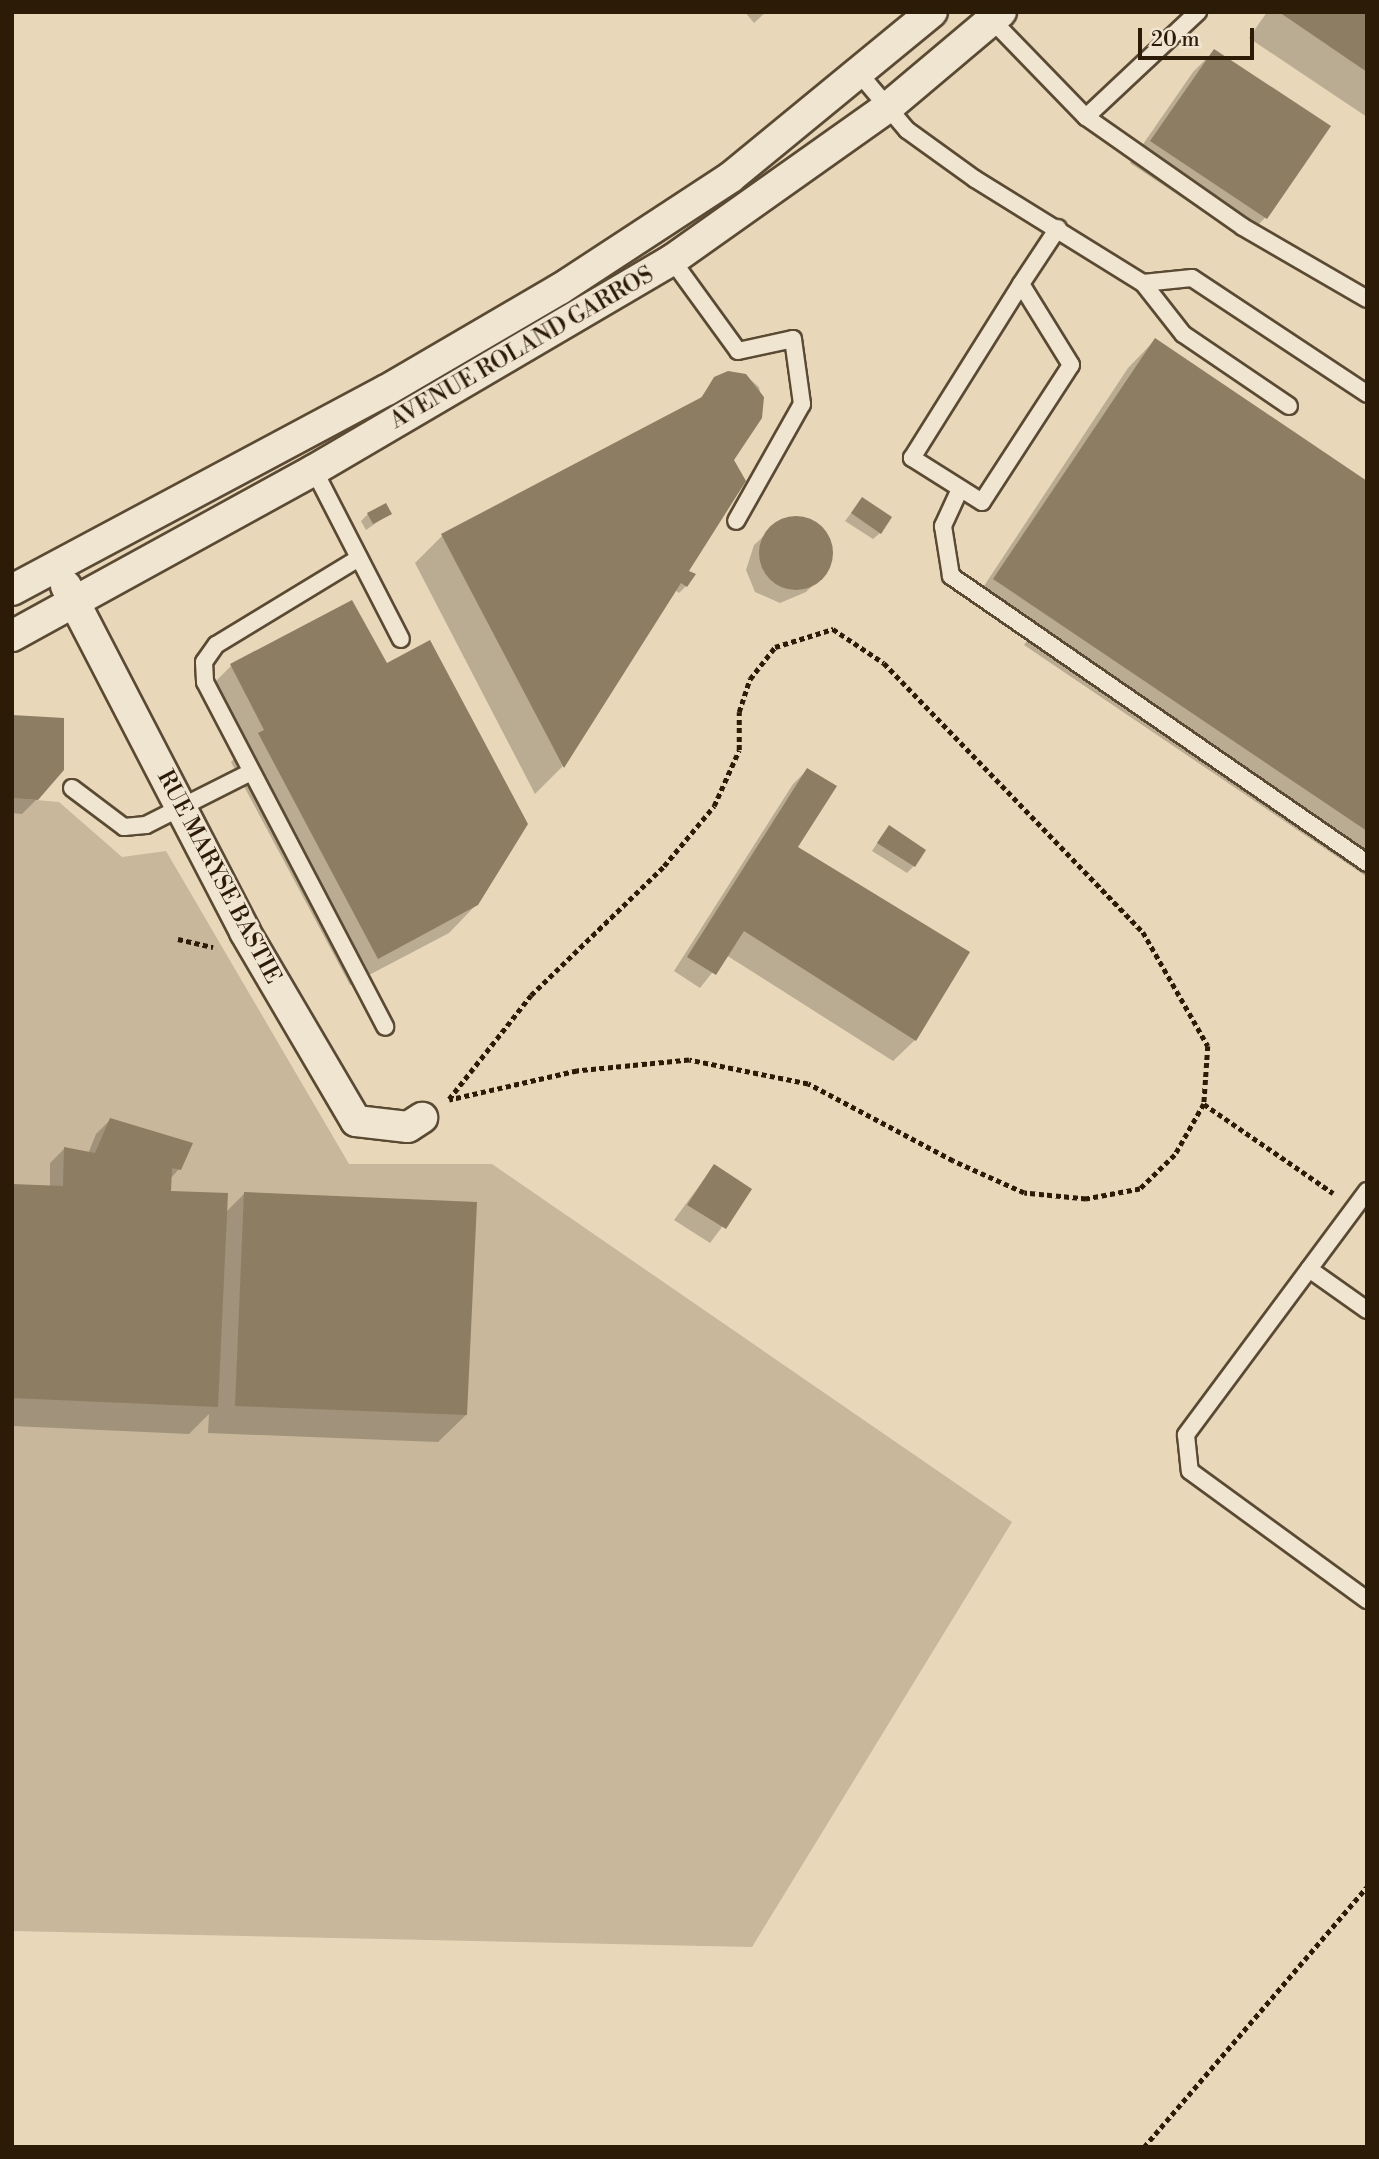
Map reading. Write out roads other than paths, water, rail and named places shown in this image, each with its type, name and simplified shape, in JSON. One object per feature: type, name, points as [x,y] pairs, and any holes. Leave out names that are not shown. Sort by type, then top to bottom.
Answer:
[{"type":"street","name":"AVENUE ROLAND GARROS","points":[[12,590],[387,390],[560,289],[731,177],[932,12]]},
{"type":"street","name":"AVENUE ROLAND GARROS","points":[[12,636],[314,470],[672,260],[887,108],[992,15]]},
{"type":"street","name":"RUE MARYSE BASTIE","points":[[57,566],[245,932],[356,1122],[408,1127],[422,1118]]},
{"type":"lane","points":[[1086,117],[1198,12]]},
{"type":"lane","points":[[992,15],[1086,117],[1243,227],[1367,299]]},
{"type":"lane","points":[[858,72],[906,130],[951,164],[1143,283],[1183,334],[1289,406]]},
{"type":"lane","points":[[1021,284],[1071,365],[982,502],[912,458],[1021,284],[1058,228]]},
{"type":"lane","points":[[672,260],[737,351],[793,339],[802,404],[736,521]]},
{"type":"lane","points":[[1143,283],[1192,278],[1367,394]]},
{"type":"lane","points":[[314,470],[401,639]]},
{"type":"lane","points":[[960,489],[943,526],[951,576],[1367,863]]},
{"type":"lane","points":[[359,558],[216,645],[204,662],[205,682],[385,1027]]},
{"type":"lane","points":[[72,788],[124,827],[146,825],[251,772]]},
{"type":"lane","points":[[1367,1191],[1186,1435],[1190,1471],[1367,1600]]},
{"type":"lane","points":[[1309,1269],[1367,1310]]}]
